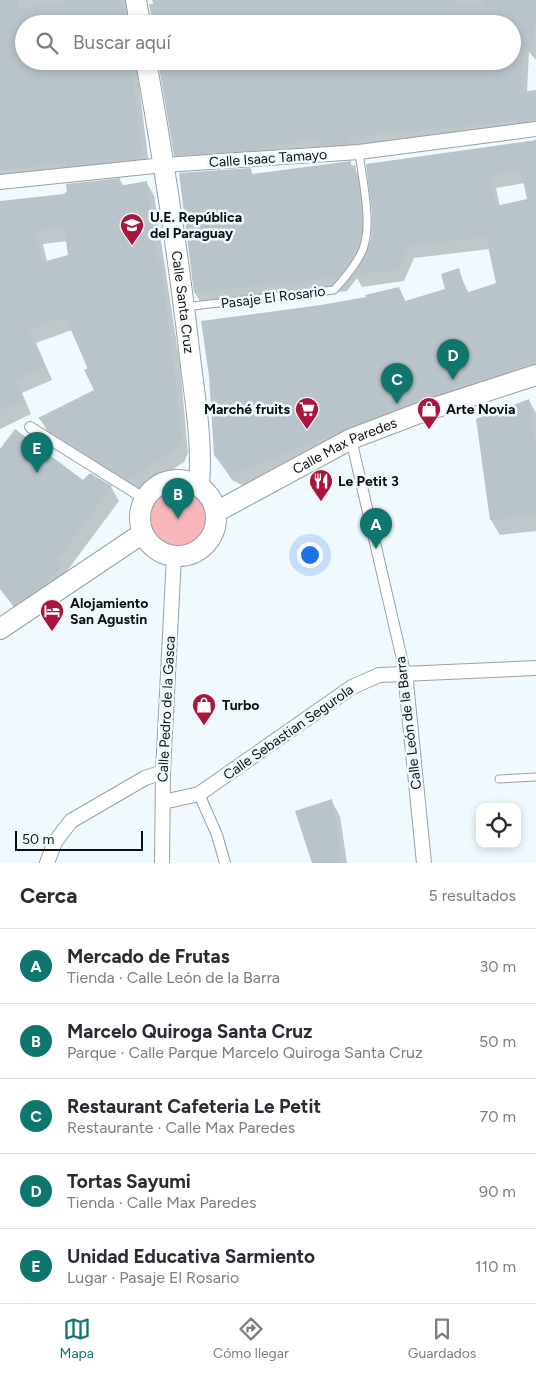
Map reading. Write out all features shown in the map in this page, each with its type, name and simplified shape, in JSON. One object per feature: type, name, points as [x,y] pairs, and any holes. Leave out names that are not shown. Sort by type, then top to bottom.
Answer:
[{"type":"main road","points":[[136,0],[138,15]]},
{"type":"main road","name":"Calle Santa Cruz","points":[[148,70],[164,165],[184,307],[200,452],[199,485]]},
{"type":"main road","name":"Calle Max Paredes","points":[[216,512],[351,439],[422,412],[536,375]]},
{"type":"main road","points":[[168,480],[184,480],[199,485],[207,492],[216,512],[214,532],[206,544],[194,553],[174,556],[161,552],[150,544],[143,533],[141,510],[145,499],[155,488],[168,480]]},
{"type":"main road","points":[[2,623],[143,533]]},
{"type":"street","name":"Calle Isaac Tamayo","points":[[0,182],[164,165],[358,152],[536,129]]},
{"type":"street","points":[[30,427],[145,499]]},
{"type":"street","name":"Calle León de la Barra","points":[[351,439],[405,672],[424,863]]},
{"type":"street","name":"Calle Pedro de la Gasca","points":[[162,863],[163,772],[174,556]]},
{"type":"street","name":"Calle Sebastian Segurola","points":[[163,802],[199,794],[352,687],[379,674],[536,668]]},
{"type":"street","points":[[47,863],[55,842],[72,821],[145,778],[163,772]]},
{"type":"street","points":[[199,794],[217,835],[225,863]]},
{"type":"lane","name":"Pasaje El Rosario","points":[[184,307],[334,290],[349,273],[363,248],[367,226],[358,152]]},
{"type":"lane","points":[[499,779],[536,777]]},
{"type":"shaded area","points":[[178,488],[189,490],[202,501],[207,517],[205,528],[194,541],[178,546],[167,544],[154,533],[149,517],[151,506],[162,493]]},
{"type":"building","points":[[0,0],[17,0],[18,9],[62,3],[62,0],[123,0],[124,15],[15,15],[15,70],[132,70],[142,151],[136,159],[65,166],[64,163],[0,170]]},
{"type":"building","points":[[152,0],[454,0],[454,2],[482,5],[483,0],[536,0],[536,21],[531,50],[521,50],[521,15],[151,15],[149,4],[153,4]]},
{"type":"building","points":[[522,61],[521,92],[536,90],[536,119],[399,133],[399,130],[348,139],[349,144],[319,146],[318,138],[248,151],[174,156],[160,70],[521,70]]},
{"type":"building","points":[[536,140],[536,362],[418,401],[235,474],[224,468],[214,455],[209,376],[201,321],[321,305],[366,297],[365,295],[399,287],[405,301],[445,289],[441,274],[459,268],[466,293],[496,283],[486,237],[408,247],[398,270],[354,275],[365,257],[371,239],[372,214],[366,164]],"holes":[[[521,171],[527,199],[496,206],[490,176]]]},
{"type":"building","points":[[351,161],[351,166],[355,165],[359,188],[362,214],[361,238],[353,257],[339,277],[194,293],[179,173],[251,168],[252,174]]},
{"type":"building","points":[[121,178],[114,187],[147,181],[158,262],[161,261],[182,439],[176,449],[128,481],[55,434],[38,418],[94,390],[84,370],[88,368],[65,317],[29,329],[45,367],[15,380],[24,401],[0,411],[0,201],[64,194],[67,191],[66,184]],"holes":[[[64,227],[68,255],[43,262],[36,231]]]},
{"type":"building","points":[[529,399],[536,448],[536,515],[490,520],[476,419]]},
{"type":"building","points":[[15,429],[83,480],[90,473],[112,486],[55,563],[61,568],[41,587],[14,606],[0,587],[0,449]]},
{"type":"building","points":[[332,799],[342,863],[312,863],[295,811]]},
{"type":"place","name":"U.E. República del Paraguay","points":[[132,246]]},
{"type":"place","name":"Tortas Sayumi","points":[[453,380]]},
{"type":"place","name":"Restaurant Cafeteria Le Petit","points":[[397,404]]},
{"type":"place","name":"Marché fruits","points":[[307,430]]},
{"type":"place","name":"Arte Novia","points":[[429,430]]},
{"type":"place","name":"Unidad Educativa Sarmiento","points":[[37,473]]},
{"type":"place","name":"Le Petit 3","points":[[321,502]]},
{"type":"place","name":"Marcelo Quiroga Santa Cruz","points":[[178,519]]},
{"type":"place","name":"Mercado de Frutas","points":[[376,549]]},
{"type":"place","name":"Alojamiento San Agustin","points":[[52,632]]},
{"type":"place","name":"Turbo","points":[[204,726]]}]
